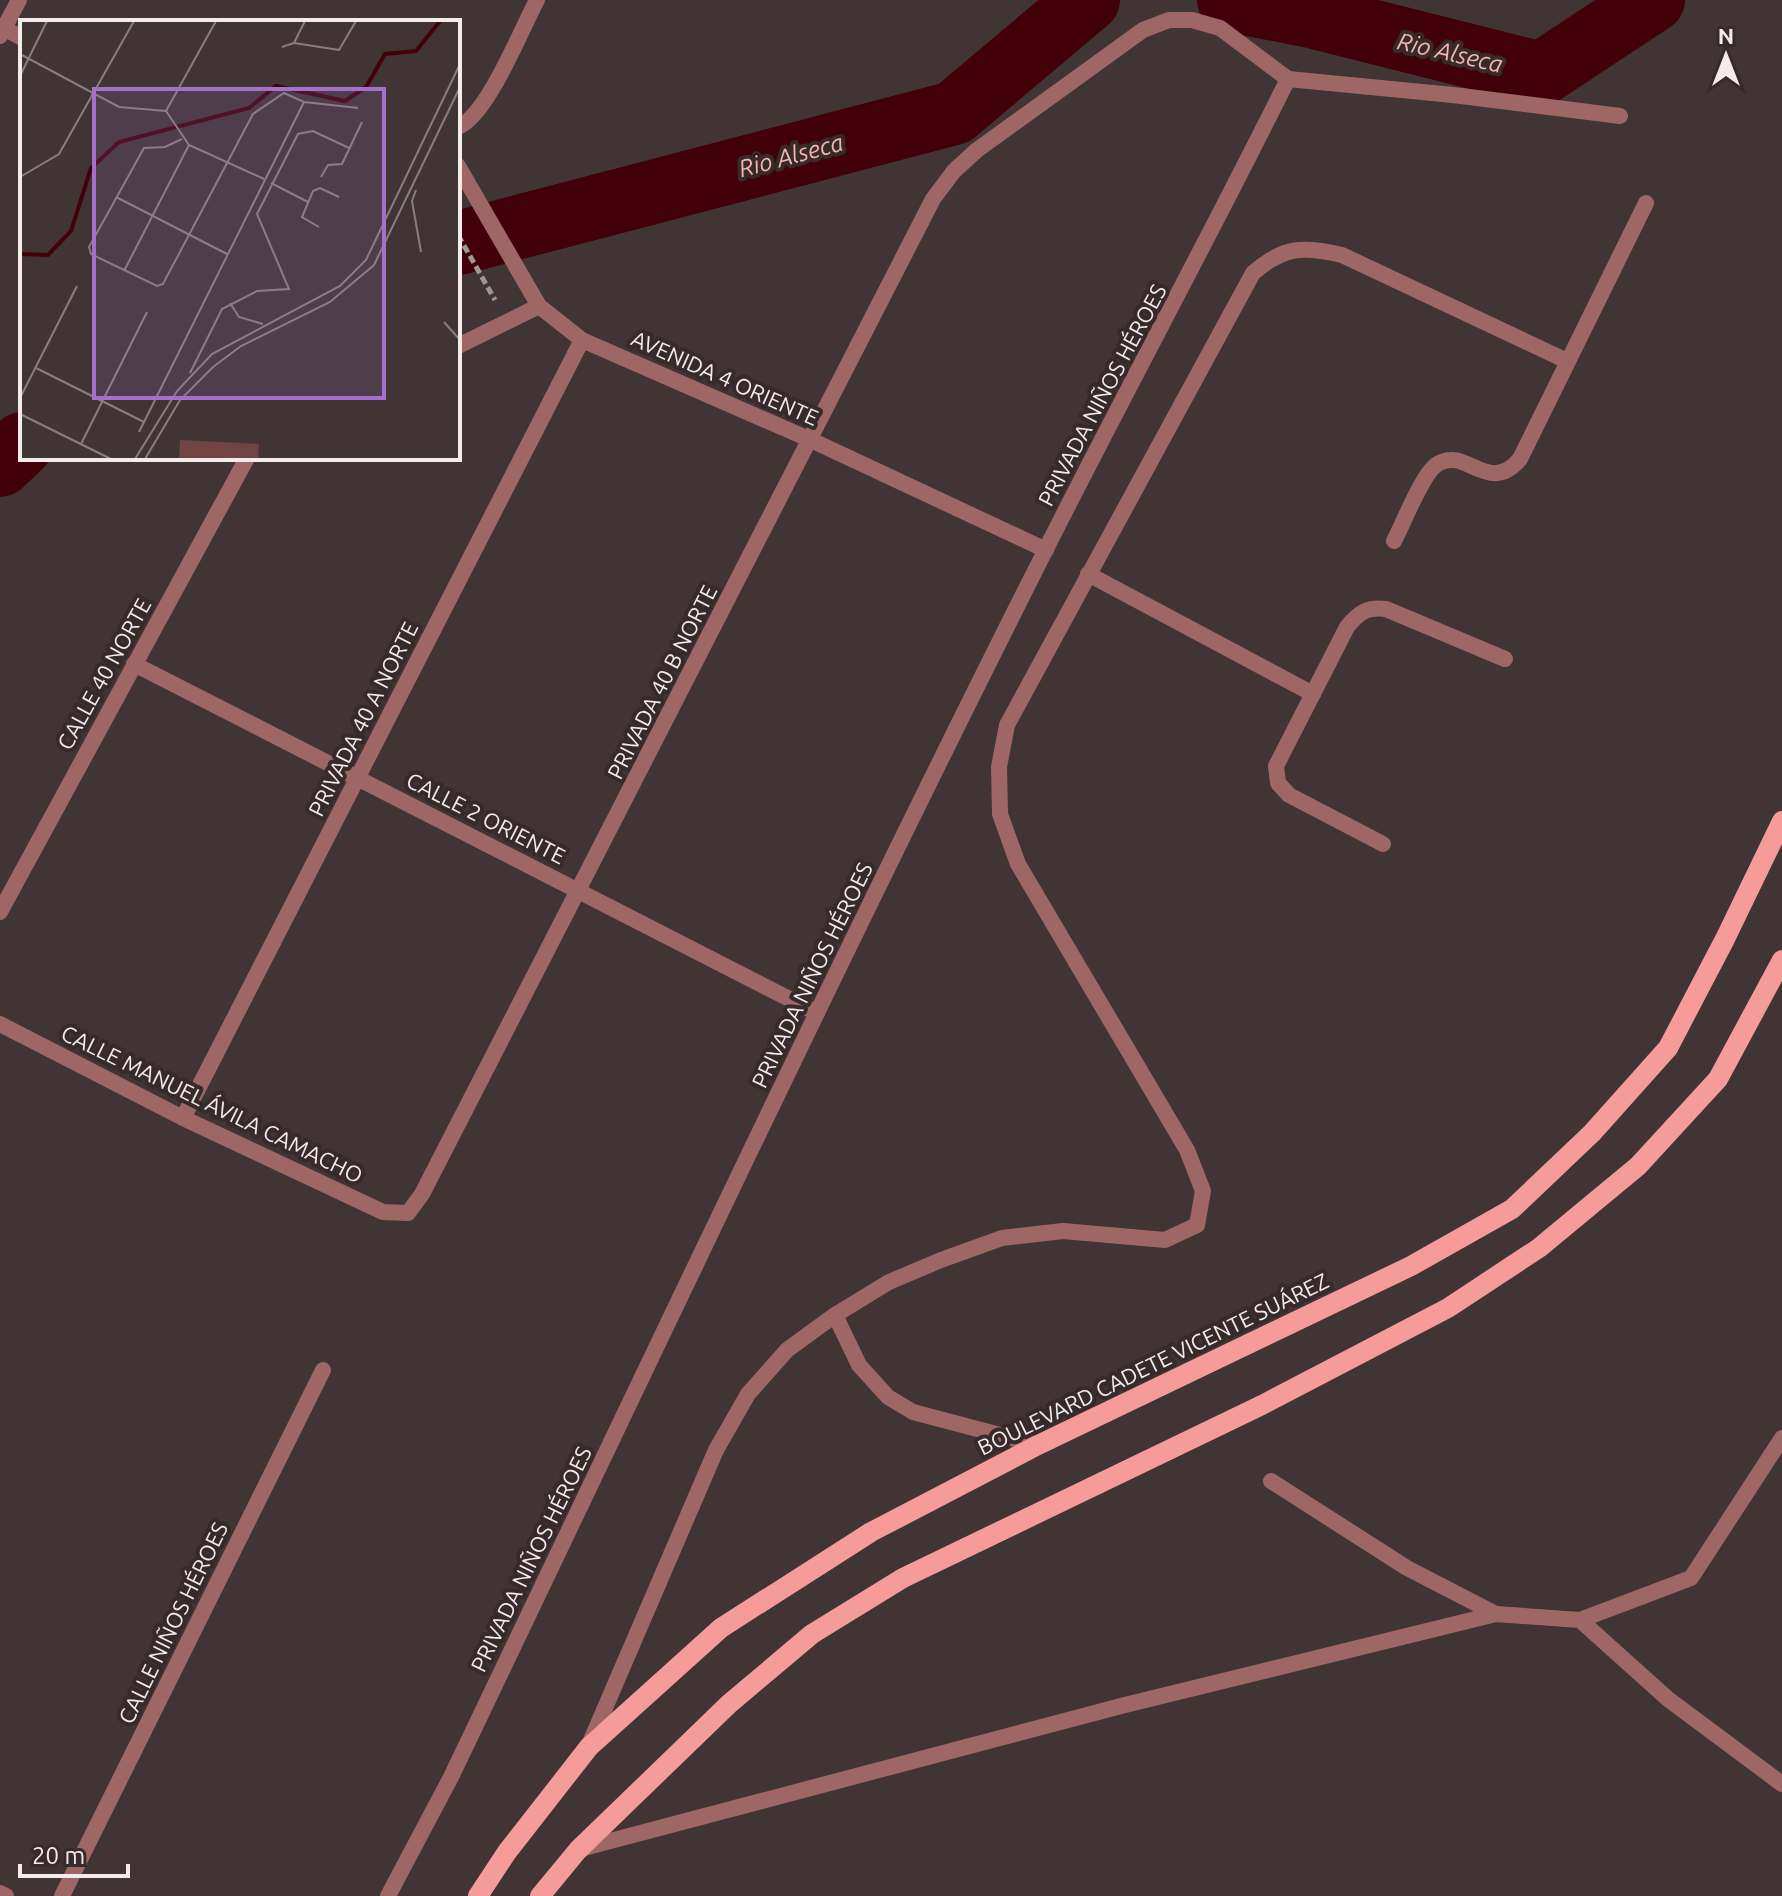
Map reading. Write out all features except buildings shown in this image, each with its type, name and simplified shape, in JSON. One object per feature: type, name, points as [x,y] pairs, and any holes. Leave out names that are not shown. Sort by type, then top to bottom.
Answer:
[{"type":"main road","name":"BOULEVARD CADETE VICENTE SUÁREZ","points":[[478,1896],[507,1852],[589,1747],[721,1628],[871,1532],[1038,1445],[1411,1266],[1512,1209],[1592,1133],[1668,1048],[1782,821]]},
{"type":"main road","points":[[540,1896],[578,1850],[729,1704],[812,1634],[903,1578],[1262,1405],[1448,1308],[1539,1248],[1638,1166],[1718,1079],[1782,960]]},
{"type":"street","points":[[19,0],[1,30],[20,37]]},
{"type":"street","points":[[460,126],[483,106],[537,0]]},
{"type":"street","name":"PRIVADA 40 B NORTE","points":[[408,1213],[422,1194],[579,891],[933,199],[954,171],[977,150],[1143,30],[1169,20],[1192,20],[1220,28],[1288,79]]},
{"type":"street","points":[[1288,79],[1620,116]]},
{"type":"street","name":"PRIVADA NIÑOS HÉROES","points":[[388,1896],[451,1777],[817,1013],[1046,550],[1288,79]]},
{"type":"street","name":"AVENIDA 4 ORIENTE","points":[[460,170],[534,300],[582,340],[811,440],[1046,550]]},
{"type":"street","points":[[1394,541],[1427,474],[1436,464],[1449,459],[1498,474],[1511,470],[1520,459],[1646,203]]},
{"type":"street","points":[[589,1747],[716,1450],[748,1394],[787,1350],[835,1315],[889,1282],[1002,1238],[1063,1231],[1165,1240],[1197,1225],[1203,1191],[1187,1150],[1018,864],[1000,814],[999,767],[1007,725],[1253,273],[1271,258],[1290,250],[1317,249],[1342,255],[1567,361]]},
{"type":"street","points":[[460,345],[534,300]]},
{"type":"street","name":"PRIVADA 40 A NORTE","points":[[183,1118],[582,340]]},
{"type":"street","name":"CALLE 40 NORTE","points":[[0,912],[246,460]]},
{"type":"street","points":[[1088,574],[1313,694]]},
{"type":"street","points":[[1383,844],[1289,795],[1278,783],[1276,766],[1347,627],[1358,614],[1372,607],[1386,609],[1505,659]]},
{"type":"street","name":"CALLE 2 ORIENTE","points":[[134,664],[817,1013]]},
{"type":"street","name":"CALLE MANUEL ÁVILA CAMACHO","points":[[0,1024],[183,1118],[383,1212],[408,1213]]},
{"type":"street","points":[[835,1315],[859,1365],[888,1397],[913,1412],[1038,1445]]},
{"type":"street","name":"CALLE NIÑOS HÉROES","points":[[62,1896],[323,1370]]},
{"type":"street","points":[[578,1850],[1125,1705],[1496,1614],[1580,1620],[1691,1578],[1782,1438]]},
{"type":"street","points":[[1271,1481],[1407,1568],[1496,1614]]},
{"type":"street","points":[[1580,1620],[1668,1699],[1782,1784]]},
{"type":"street","points":[[0,1893],[6,1896]]},
{"type":"path","points":[[460,239],[491,294]]},
{"type":"waterway","name":"Rio Alseca","points":[[460,242],[954,113],[1088,0]]},
{"type":"waterway","name":"Rio Alseca","points":[[1229,0],[1311,16],[1541,74],[1653,0]]},
{"type":"waterway","name":"Rio Alseca","points":[[0,465],[20,446]]}]
